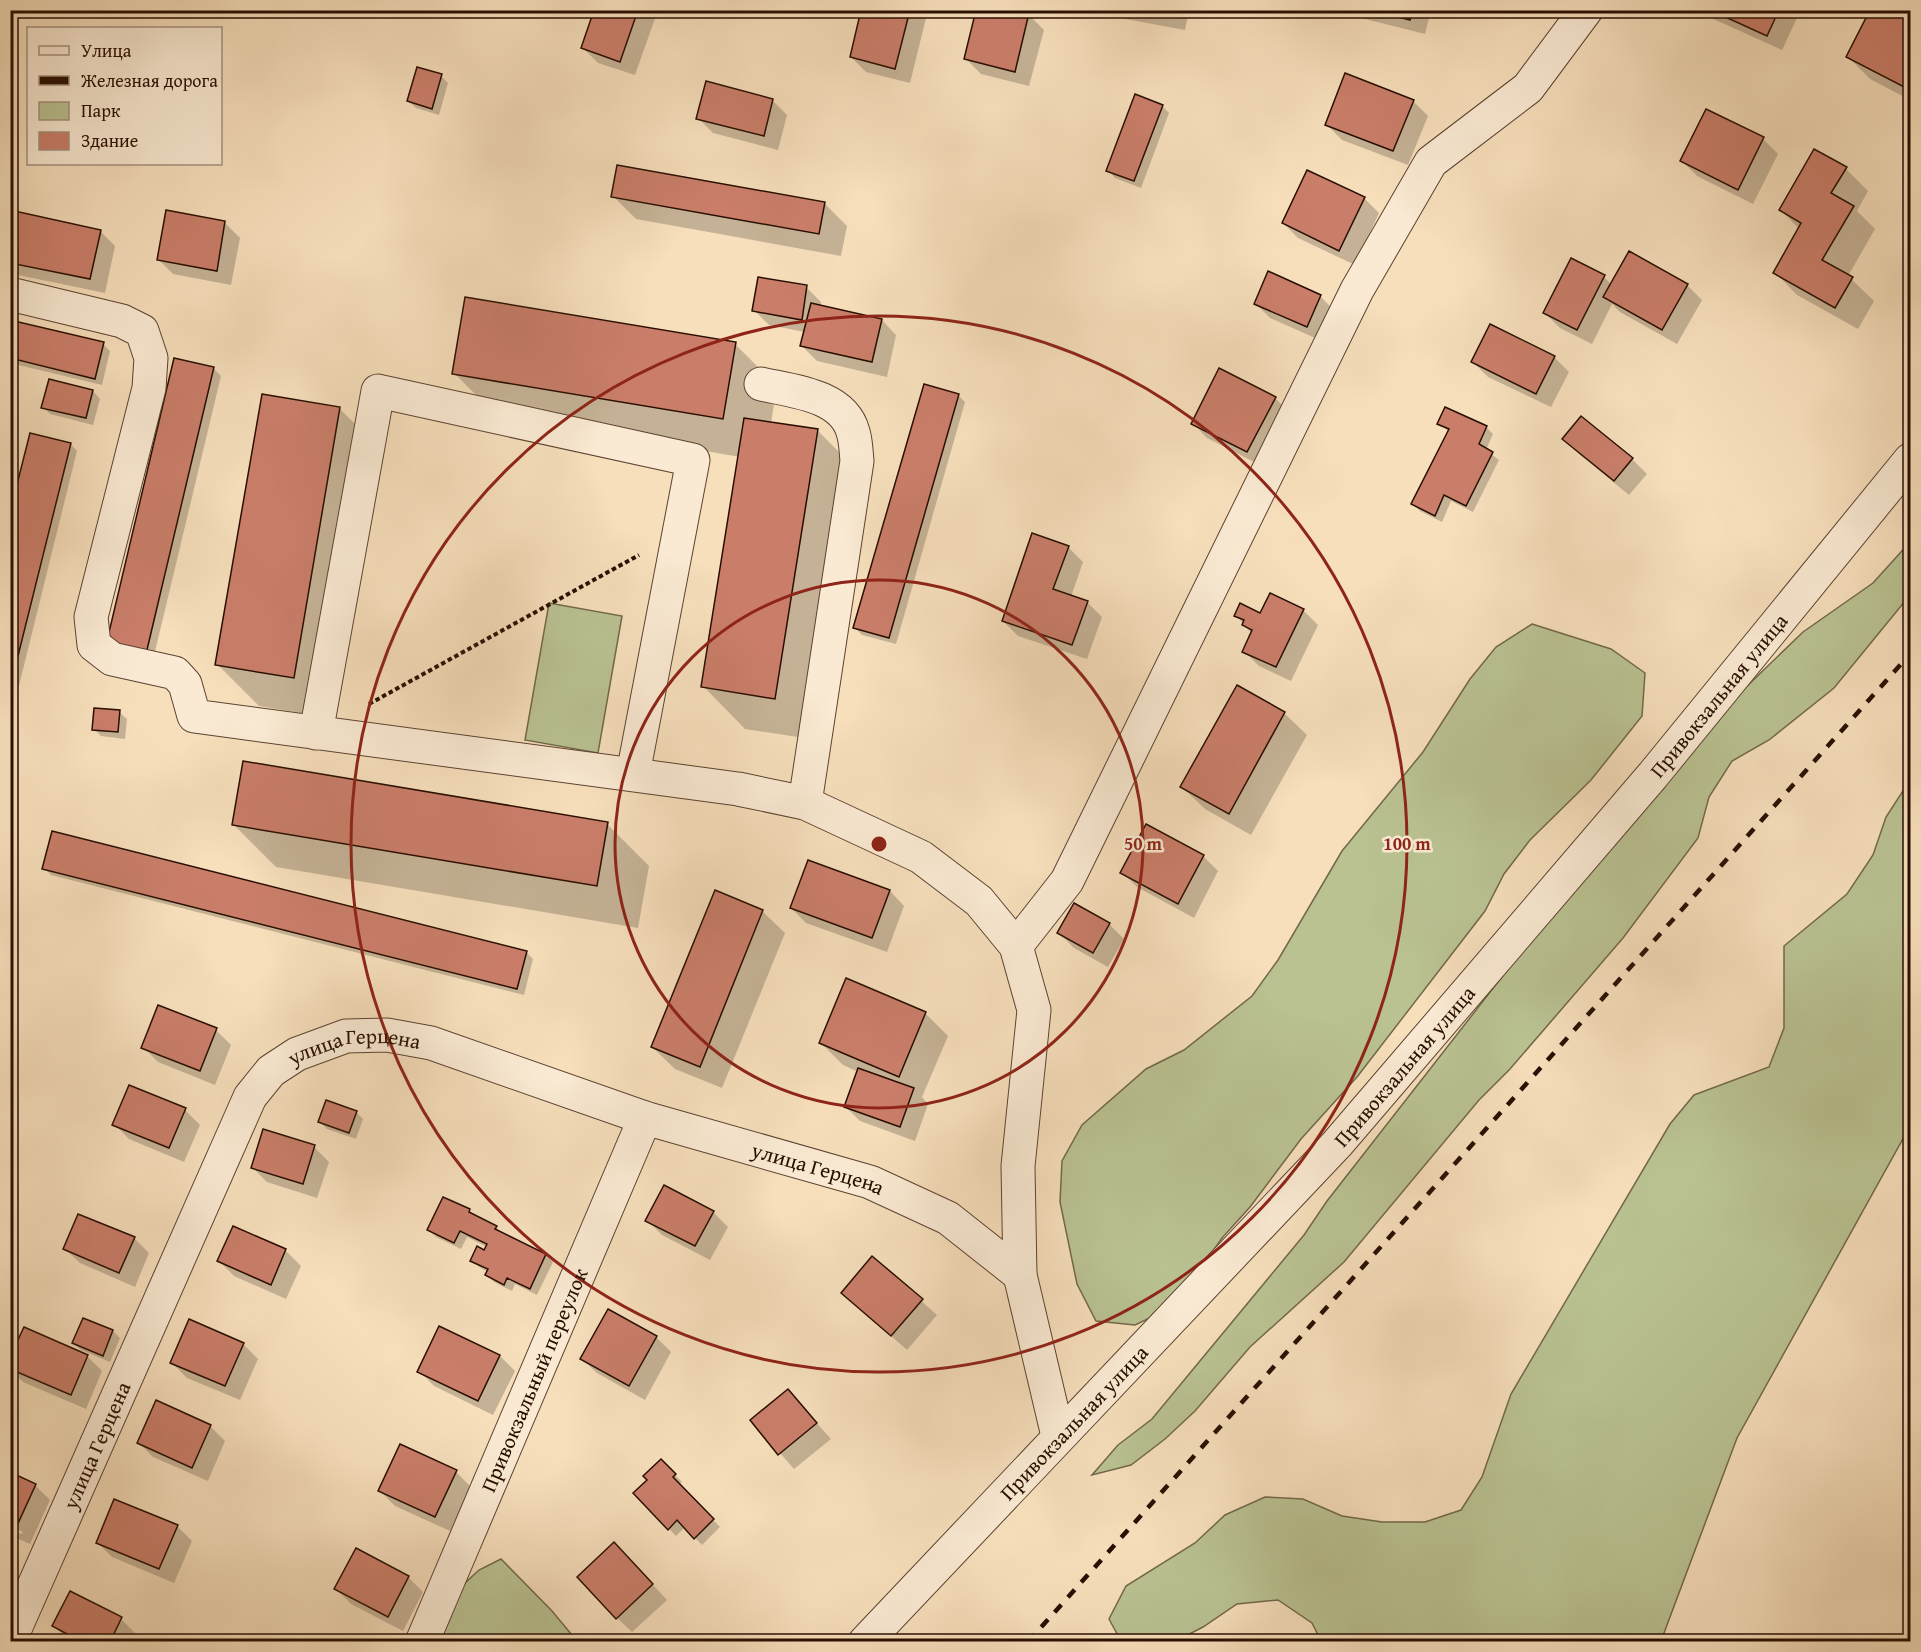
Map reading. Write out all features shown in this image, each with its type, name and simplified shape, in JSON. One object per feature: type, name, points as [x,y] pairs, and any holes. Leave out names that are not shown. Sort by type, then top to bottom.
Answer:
[{"type":"street","points":[[1016,946],[1067,881],[1357,290],[1431,162],[1528,88],[1586,10]]},
{"type":"street","points":[[10,294],[122,321],[142,331],[151,358],[149,388],[91,617],[94,645],[112,659],[175,673],[185,684],[194,716],[633,774],[738,789],[805,803],[921,857],[979,901],[1016,946],[1034,1010],[1018,1166],[1020,1275],[1058,1436]]},
{"type":"street","points":[[761,384],[816,396],[840,411],[853,431],[857,461],[805,803]]},
{"type":"street","points":[[316,733],[378,391],[693,460],[633,774]]},
{"type":"street","name":"Привокзальная улица","points":[[865,1641],[1337,1144],[1653,775],[1911,460]]},
{"type":"street","name":"улица Герцена","points":[[10,1640],[250,1097],[271,1071],[297,1054],[346,1036],[387,1035],[431,1043],[645,1118],[870,1182],[948,1218],[1020,1275]]},
{"type":"street","name":"Привокзальный переулок","points":[[422,1641],[645,1118]]},
{"type":"path","points":[[368,704],[679,534]]},
{"type":"green space","points":[[1910,542],[1910,595],[1834,688],[1769,740],[1732,761],[1709,797],[1698,838],[1623,938],[1510,1069],[1479,1100],[1344,1262],[1250,1347],[1195,1411],[1165,1439],[1131,1465],[1092,1475],[1118,1445],[1152,1419],[1304,1235],[1327,1201],[1651,786],[1743,690],[1803,632],[1873,583]]},
{"type":"green space","points":[[549,603],[622,616],[598,753],[525,740]]},
{"type":"green space","points":[[1532,624],[1611,649],[1645,673],[1642,716],[1591,780],[1530,840],[1504,874],[1485,911],[1357,1077],[1301,1139],[1250,1207],[1222,1238],[1175,1306],[1135,1325],[1096,1321],[1077,1284],[1060,1202],[1062,1161],[1082,1125],[1146,1069],[1184,1050],[1252,996],[1278,960],[1342,851],[1423,752],[1470,679],[1496,647]]},
{"type":"green space","points":[[1910,780],[1910,1126],[1737,1438],[1661,1641],[1321,1641],[1312,1623],[1278,1600],[1237,1604],[1203,1627],[1176,1641],[1121,1641],[1109,1619],[1126,1586],[1195,1543],[1225,1515],[1265,1497],[1303,1499],[1342,1516],[1382,1522],[1425,1522],[1461,1510],[1482,1477],[1511,1394],[1670,1124],[1694,1095],[1769,1067],[1784,1028],[1784,946],[1847,894],[1873,855],[1886,817]]},
{"type":"green space","points":[[501,1559],[552,1611],[577,1641],[440,1642],[464,1584],[479,1570]]},
{"type":"building","points":[[594,10],[638,10],[620,62],[581,48]]},
{"type":"building","points":[[861,10],[910,10],[895,69],[850,57]]},
{"type":"building","points":[[976,10],[1018,10],[1029,13],[1015,72],[964,59]]},
{"type":"building","points":[[1372,10],[1413,10],[1410,20]]},
{"type":"building","points":[[1710,10],[1779,10],[1767,36]]},
{"type":"building","points":[[1870,10],[1910,10],[1910,90],[1846,57]]},
{"type":"building","points":[[417,67],[442,74],[432,109],[407,101]]},
{"type":"building","points":[[1345,73],[1414,100],[1393,151],[1325,125]]},
{"type":"building","points":[[706,81],[773,99],[764,136],[696,119]]},
{"type":"building","points":[[1135,94],[1163,105],[1134,181],[1106,171]]},
{"type":"building","points":[[1706,109],[1764,137],[1738,190],[1680,161]]},
{"type":"building","points":[[1814,149],[1847,167],[1831,193],[1854,206],[1822,260],[1853,277],[1835,308],[1773,273],[1801,223],[1779,210]]},
{"type":"building","points":[[617,165],[825,202],[819,234],[611,197]]},
{"type":"building","points":[[1307,170],[1365,197],[1339,251],[1282,223]]},
{"type":"building","points":[[10,210],[101,230],[90,279],[10,263]]},
{"type":"building","points":[[166,210],[225,221],[217,271],[157,260]]},
{"type":"building","points":[[1629,251],[1688,284],[1662,330],[1603,297]]},
{"type":"building","points":[[1571,258],[1605,275],[1577,330],[1543,313]]},
{"type":"building","points":[[1268,271],[1321,295],[1307,327],[1254,304]]},
{"type":"building","points":[[758,277],[807,285],[802,320],[752,311]]},
{"type":"building","points":[[465,297],[736,342],[723,419],[452,374]]},
{"type":"building","points":[[811,303],[882,319],[872,362],[800,346]]},
{"type":"building","points":[[10,320],[104,342],[95,379],[10,358]]},
{"type":"building","points":[[1490,324],[1555,356],[1536,394],[1471,362]]},
{"type":"building","points":[[174,358],[214,367],[146,654],[106,645]]},
{"type":"building","points":[[1219,368],[1276,397],[1247,452],[1191,424]]},
{"type":"building","points":[[49,379],[93,390],[86,418],[41,408]]},
{"type":"building","points":[[924,384],[959,394],[889,638],[853,628]]},
{"type":"building","points":[[262,394],[340,407],[294,678],[215,665]]},
{"type":"building","points":[[1445,407],[1487,426],[1479,444],[1493,452],[1466,506],[1444,495],[1435,516],[1411,504],[1449,429],[1437,424]]},
{"type":"building","points":[[1581,416],[1633,458],[1614,481],[1562,439]]},
{"type":"building","points":[[744,418],[818,429],[775,699],[701,687]]},
{"type":"building","points":[[30,433],[71,443],[10,688],[10,512]]},
{"type":"building","points":[[1032,533],[1069,546],[1053,589],[1088,601],[1072,645],[1002,621]]},
{"type":"building","points":[[1270,593],[1304,609],[1276,667],[1242,652],[1252,630],[1242,625],[1244,620],[1234,616],[1240,603],[1260,613]]},
{"type":"building","points":[[1237,685],[1285,712],[1229,814],[1180,787]]},
{"type":"building","points":[[94,708],[120,710],[118,732],[92,730]]},
{"type":"building","points":[[243,761],[608,822],[597,886],[232,825]]},
{"type":"building","points":[[1146,824],[1204,855],[1178,904],[1120,873]]},
{"type":"building","points":[[52,831],[527,951],[517,989],[42,869]]},
{"type":"building","points":[[808,860],[890,890],[872,938],[790,908]]},
{"type":"building","points":[[715,890],[763,910],[700,1067],[651,1047]]},
{"type":"building","points":[[1074,903],[1110,923],[1093,953],[1057,933]]},
{"type":"building","points":[[846,978],[926,1012],[899,1077],[819,1043]]},
{"type":"building","points":[[158,1005],[217,1028],[200,1071],[141,1048]]},
{"type":"building","points":[[858,1068],[914,1088],[900,1127],[844,1107]]},
{"type":"building","points":[[129,1085],[186,1108],[169,1148],[112,1125]]},
{"type":"building","points":[[326,1100],[357,1111],[349,1133],[318,1122]]},
{"type":"building","points":[[263,1129],[315,1145],[303,1184],[251,1168]]},
{"type":"building","points":[[664,1185],[714,1211],[695,1246],[645,1221]]},
{"type":"building","points":[[443,1197],[470,1209],[469,1212],[497,1226],[495,1229],[546,1254],[530,1289],[507,1278],[504,1285],[485,1275],[488,1269],[470,1261],[477,1246],[484,1250],[487,1244],[460,1231],[454,1243],[427,1230]]},
{"type":"building","points":[[78,1214],[135,1237],[119,1273],[63,1249]]},
{"type":"building","points":[[233,1226],[286,1249],[271,1285],[217,1261]]},
{"type":"building","points":[[872,1256],[923,1299],[891,1336],[841,1293]]},
{"type":"building","points":[[608,1309],[657,1336],[629,1386],[580,1359]]},
{"type":"building","points":[[83,1318],[113,1330],[103,1356],[72,1343]]},
{"type":"building","points":[[189,1319],[244,1343],[225,1386],[170,1363]]},
{"type":"building","points":[[439,1326],[500,1355],[478,1401],[417,1372]]},
{"type":"building","points":[[24,1327],[88,1355],[71,1395],[10,1369],[10,1357]]},
{"type":"building","points":[[788,1389],[817,1423],[778,1455],[750,1420]]},
{"type":"building","points":[[156,1400],[211,1425],[192,1468],[137,1443]]},
{"type":"building","points":[[400,1444],[457,1470],[435,1517],[378,1491]]},
{"type":"building","points":[[661,1459],[676,1474],[673,1477],[714,1519],[694,1539],[677,1520],[668,1530],[633,1493],[647,1480],[643,1476]]},
{"type":"building","points":[[10,1472],[36,1484],[15,1530],[10,1528]]},
{"type":"building","points":[[114,1499],[178,1525],[159,1569],[96,1543]]},
{"type":"building","points":[[614,1542],[653,1584],[616,1619],[577,1577]]},
{"type":"building","points":[[356,1548],[409,1576],[388,1617],[334,1589]]},
{"type":"building","points":[[70,1591],[122,1617],[110,1642],[82,1642],[52,1626]]},
{"type":"railway","points":[[1028,1642],[1910,654]]}]
